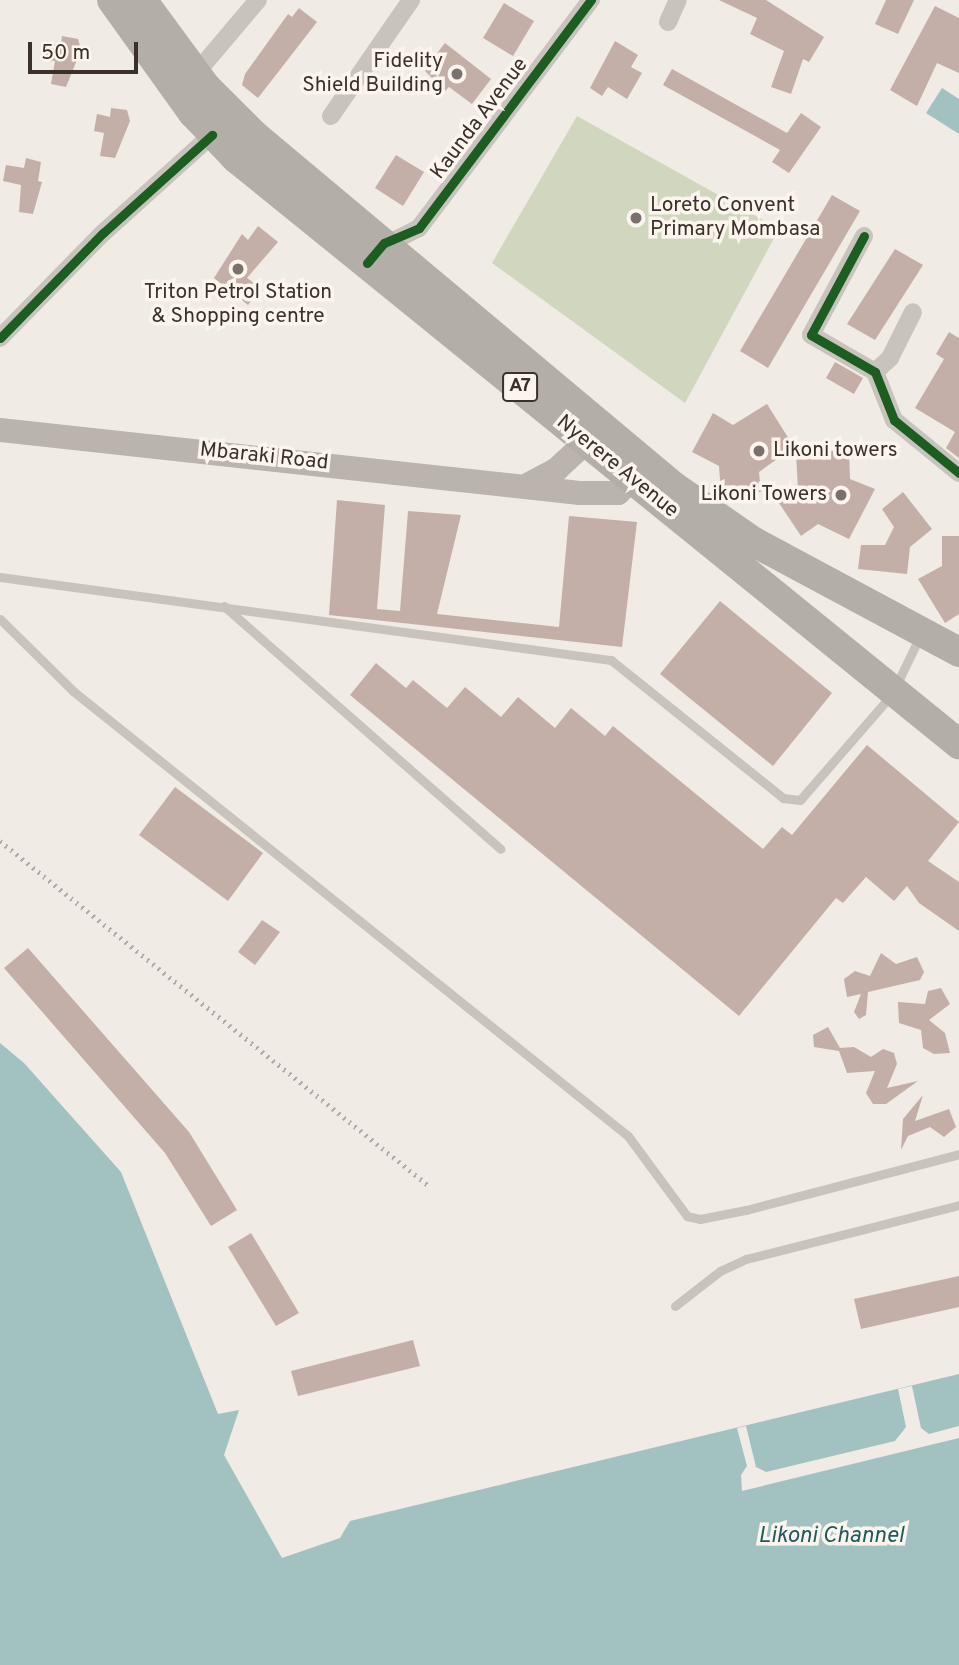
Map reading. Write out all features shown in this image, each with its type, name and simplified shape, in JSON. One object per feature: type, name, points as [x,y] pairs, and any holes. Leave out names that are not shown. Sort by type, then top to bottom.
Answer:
[{"type":"highway","name":"Nyerere Avenue","points":[[112,0],[245,146],[640,472],[892,694],[959,744]]},
{"type":"highway","name":"Nyerere Avenue","points":[[142,0],[212,135],[245,146]]},
{"type":"highway","name":"Nyerere Avenue","points":[[640,472],[754,542],[922,629],[959,652]]},
{"type":"main road","name":"Mbaraki Road","points":[[0,429],[618,493],[640,472]]},
{"type":"main road","points":[[529,484],[557,469],[594,434]]},
{"type":"street","points":[[187,83],[258,0]]},
{"type":"street","points":[[331,116],[411,0]]},
{"type":"street","name":"Kaunda Avenue","points":[[404,277],[419,229],[591,0]]},
{"type":"street","points":[[668,22],[678,0]]},
{"type":"street","points":[[0,338],[103,233],[212,135]]},
{"type":"street","points":[[375,253],[419,229]]},
{"type":"street","points":[[864,236],[811,335],[875,372],[894,420],[959,473]]},
{"type":"street","points":[[875,372],[890,358],[913,312]]},
{"type":"lane","points":[[0,577],[223,605],[611,660],[783,798],[800,800],[825,776],[892,694],[922,629]]},
{"type":"lane","points":[[223,605],[501,849]]},
{"type":"lane","points":[[0,619],[73,691],[628,1136],[687,1216],[746,1210],[959,1154]]},
{"type":"lane","points":[[676,1306],[720,1271],[746,1259],[959,1205]]},
{"type":"green space","points":[[577,116],[779,229],[685,403],[492,263]]},
{"type":"water","points":[[942,88],[959,99],[959,134],[926,113]]},
{"type":"water","name":"Likoni Channel","points":[[0,1043],[24,1063],[121,1172],[218,1414],[239,1410],[224,1455],[282,1558],[340,1538],[350,1521],[959,1374],[959,1665],[0,1665]]},
{"type":"pier","points":[[912,1386],[921,1428],[929,1434],[959,1426],[959,1438],[742,1491],[741,1475],[747,1466],[737,1428],[746,1426],[756,1467],[766,1472],[895,1441],[906,1427],[898,1389]]},
{"type":"building","points":[[719,0],[766,0],[824,37],[809,62],[803,59],[791,94],[771,87],[784,51],[750,34],[757,18]]},
{"type":"building","points":[[886,0],[914,0],[898,34],[875,24]]},
{"type":"building","points":[[504,3],[534,21],[513,56],[483,38]]},
{"type":"building","points":[[935,6],[959,18],[959,73],[937,63],[917,106],[890,90]]},
{"type":"building","points":[[299,8],[317,22],[258,98],[242,85],[245,74],[288,14],[292,17]]},
{"type":"building","points":[[62,36],[78,39],[81,50],[66,87],[51,84],[55,61],[45,60],[48,43],[61,45]]},
{"type":"building","points":[[615,41],[638,55],[631,67],[642,73],[627,99],[608,87],[602,96],[590,88]]},
{"type":"building","name":"Fidelity Shield Building","points":[[445,43],[491,79],[472,104],[449,87],[445,91],[424,70]]},
{"type":"building","points":[[672,69],[787,133],[801,113],[821,127],[789,173],[772,162],[780,150],[663,85]]},
{"type":"building","points":[[111,108],[127,110],[130,121],[115,158],[100,156],[104,133],[94,131],[97,114],[110,117]]},
{"type":"building","points":[[396,155],[424,172],[403,206],[375,188]]},
{"type":"building","points":[[26,158],[41,162],[38,181],[42,182],[33,214],[19,212],[21,185],[3,181],[6,165],[24,168]]},
{"type":"building","points":[[832,195],[860,211],[768,368],[740,351]]},
{"type":"building","name":"Triton Petrol Station & Shopping centre","points":[[258,226],[278,242],[247,278],[261,288],[248,305],[214,278],[242,234],[248,240]]},
{"type":"building","points":[[895,249],[923,265],[875,340],[847,324]]},
{"type":"building","points":[[949,332],[959,338],[959,458],[946,448],[955,432],[915,408],[944,359],[936,354]]},
{"type":"building","points":[[835,362],[863,378],[854,394],[826,378]]},
{"type":"building","name":"Likoni towers","points":[[767,404],[794,447],[759,472],[761,492],[721,494],[719,466],[692,452],[713,413],[733,425]]},
{"type":"building","name":"Likoni Towers","points":[[849,450],[850,479],[875,489],[849,539],[818,524],[801,536],[779,503],[798,490],[796,453]]},
{"type":"building","name":"Likoni Towers","points":[[903,492],[932,529],[910,547],[907,574],[858,569],[861,545],[885,545],[894,527],[882,509]]},
{"type":"building","points":[[337,500],[385,505],[377,609],[400,611],[408,511],[461,515],[437,614],[559,627],[569,516],[637,522],[622,647],[329,615]]},
{"type":"building","points":[[942,536],[959,536],[959,614],[945,623],[918,579],[942,566]]},
{"type":"building","points":[[720,601],[832,693],[773,766],[660,674]]},
{"type":"building","points":[[376,663],[406,688],[413,680],[447,708],[465,687],[501,717],[518,697],[555,728],[571,708],[605,736],[613,726],[763,849],[782,827],[792,835],[867,745],[959,822],[928,861],[959,882],[959,931],[919,903],[907,886],[894,901],[866,877],[843,903],[836,898],[739,1016],[350,695]]},
{"type":"building","points":[[175,787],[263,853],[228,901],[139,835]]},
{"type":"building","points":[[262,920],[280,932],[255,965],[238,952]]},
{"type":"building","points":[[28,948],[189,1132],[237,1210],[211,1226],[165,1153],[4,968]]},
{"type":"building","points":[[881,953],[896,964],[917,957],[924,972],[920,980],[868,992],[866,1015],[859,1019],[854,1012],[861,994],[847,997],[844,979],[855,971],[870,976]]},
{"type":"building","points":[[941,988],[950,1004],[929,1020],[945,1033],[950,1053],[934,1054],[923,1048],[921,1030],[899,1023],[898,1002],[925,1004],[928,991]]},
{"type":"building","points":[[828,1027],[840,1048],[854,1047],[871,1057],[883,1049],[894,1053],[897,1064],[887,1088],[918,1081],[886,1104],[873,1104],[866,1093],[875,1071],[847,1073],[839,1051],[814,1047],[813,1035]]},
{"type":"building","points":[[923,1095],[915,1121],[949,1109],[956,1127],[944,1137],[930,1127],[908,1136],[901,1150],[903,1119]]},
{"type":"building","points":[[251,1233],[299,1313],[276,1326],[228,1247]]},
{"type":"building","points":[[959,1276],[959,1307],[861,1329],[854,1299]]},
{"type":"building","points":[[413,1340],[420,1366],[298,1396],[291,1371]]},
{"type":"railway","points":[[0,841],[428,1185]]},
{"type":"cycle path","points":[[367,263],[384,243],[419,228],[591,0]]},
{"type":"cycle path","points":[[0,338],[103,233],[212,135]]},
{"type":"cycle path","points":[[864,236],[811,335],[875,372],[894,420],[959,473]]},
{"type":"place","name":"Fidelity Shield Building","points":[[457,74]]},
{"type":"place","name":"Loreto Convent Primary Mombasa","points":[[636,218]]},
{"type":"place","name":"Triton Petrol Station & Shopping centre","points":[[238,269]]},
{"type":"place","name":"Likoni towers","points":[[759,451]]},
{"type":"place","name":"Likoni Towers","points":[[841,495]]}]
